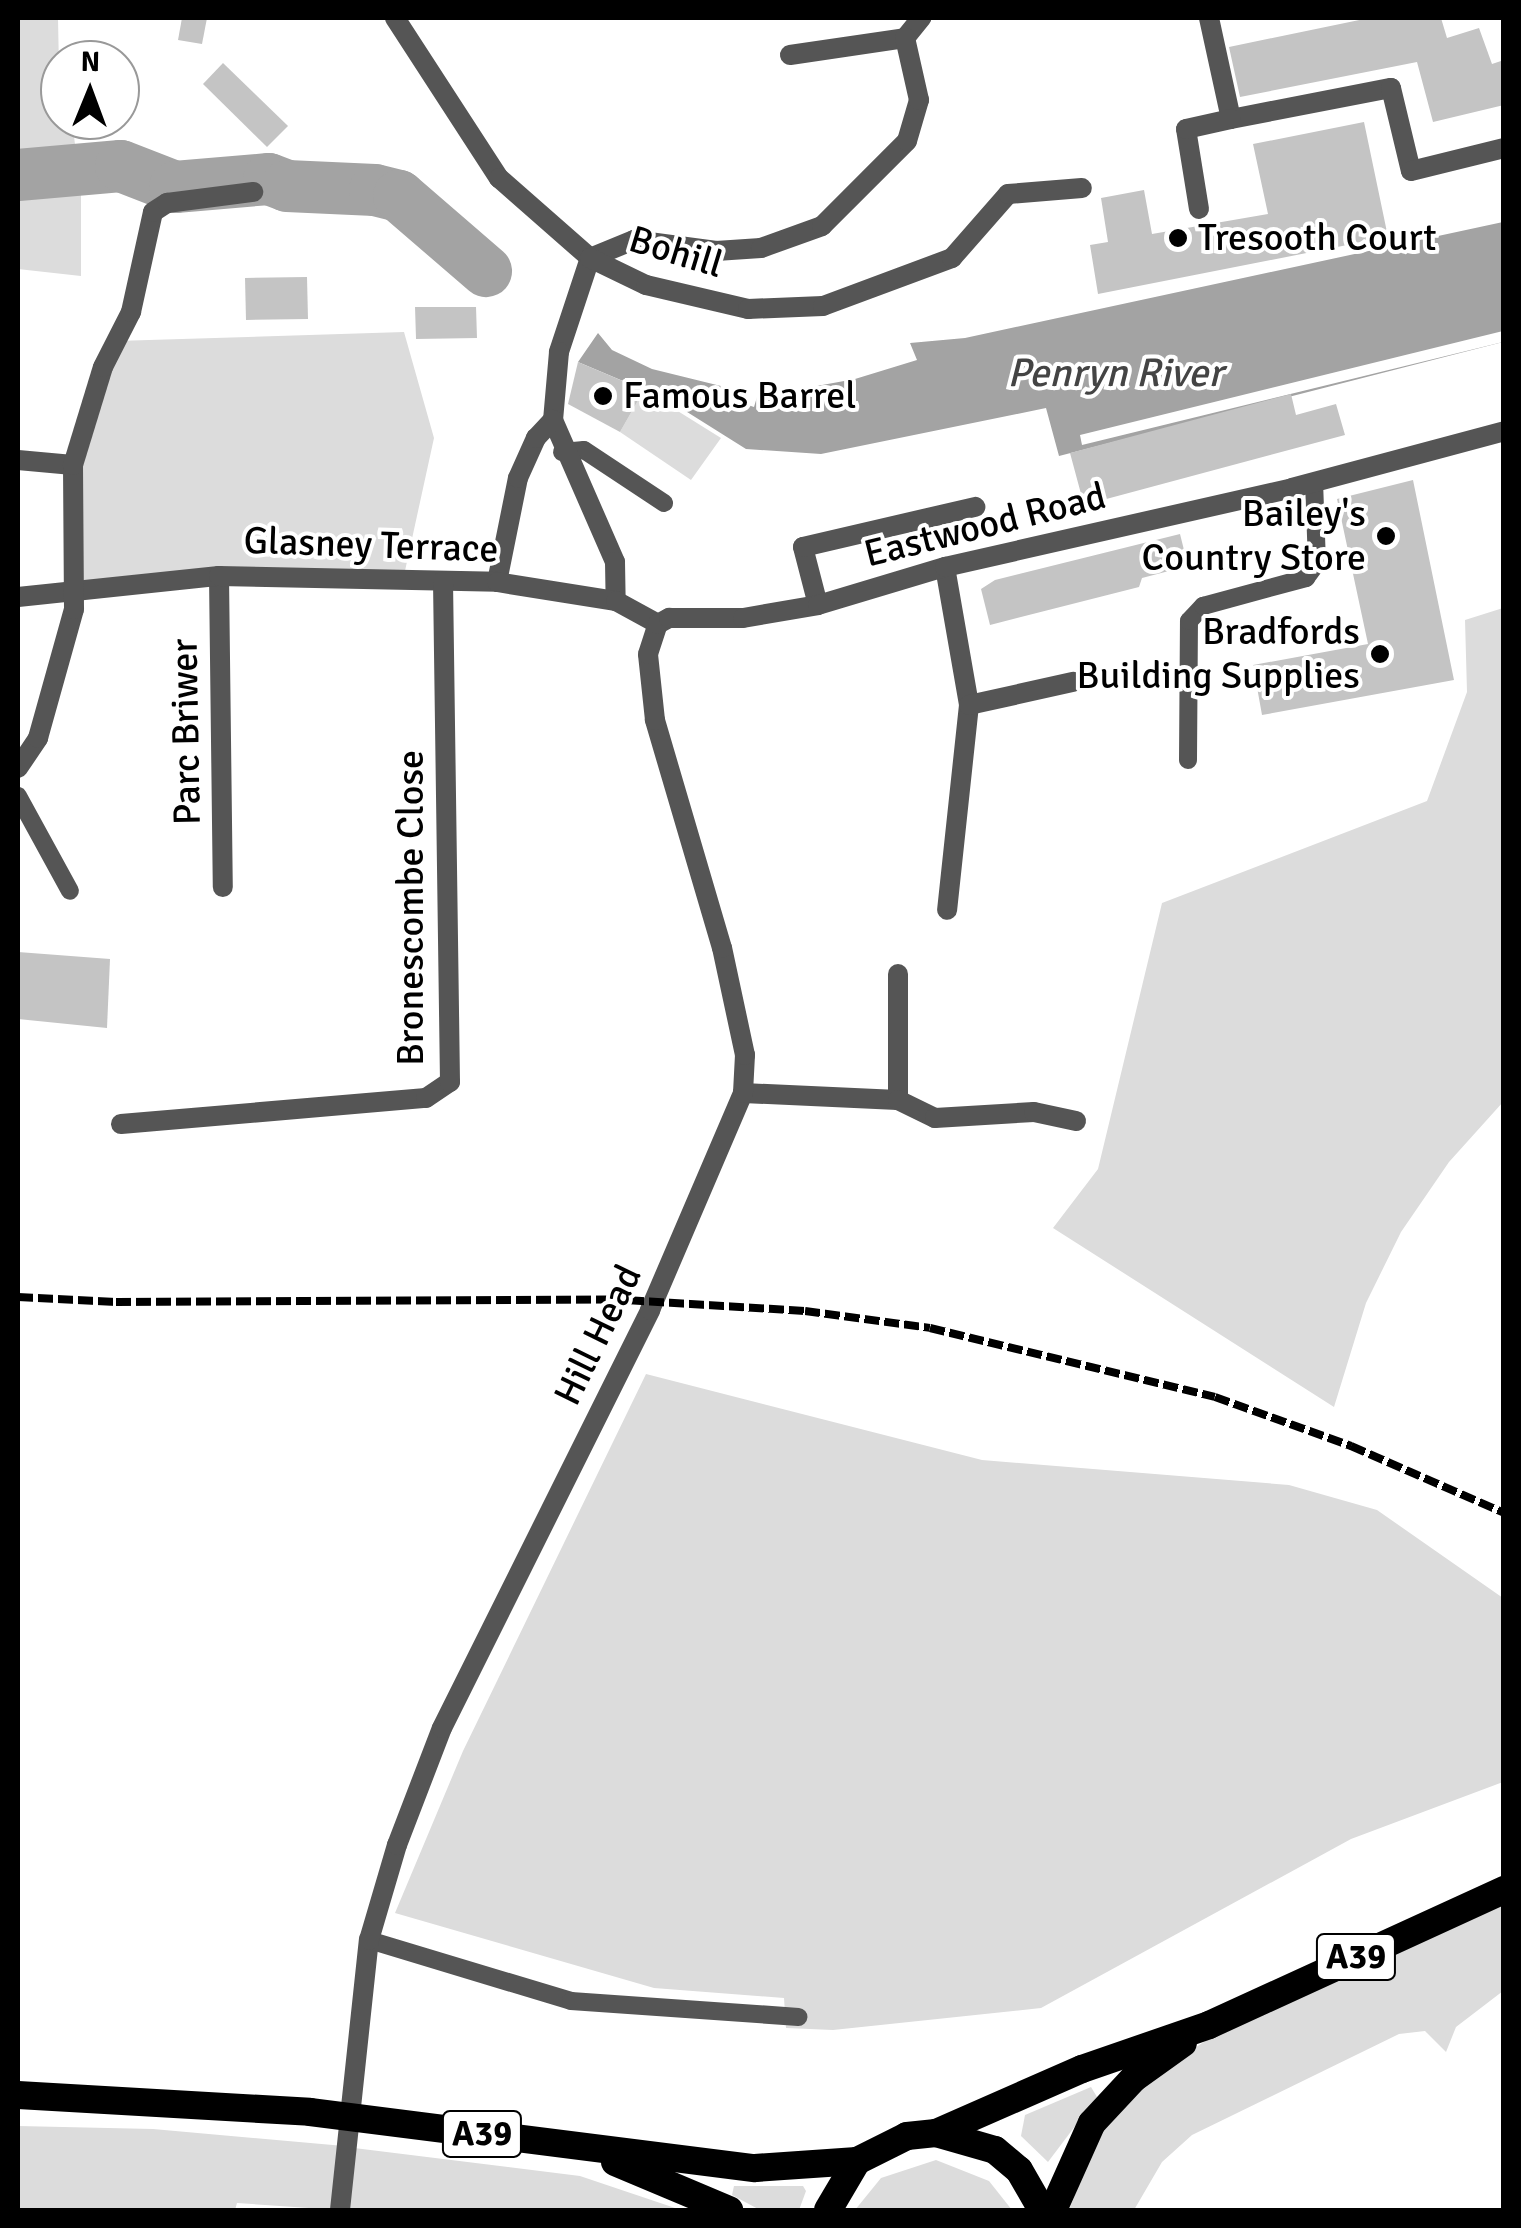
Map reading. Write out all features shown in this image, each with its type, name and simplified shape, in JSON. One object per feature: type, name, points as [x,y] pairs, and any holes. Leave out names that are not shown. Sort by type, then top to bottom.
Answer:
[{"type":"highway","name":"A39","points":[[25,2094],[310,2112],[756,2168],[857,2161],[907,2136],[936,2133],[1082,2069],[1209,2025],[1504,1890]]},
{"type":"highway","name":"A39","points":[[1053,2210],[1092,2123],[1134,2078],[1209,2025]]},
{"type":"highway","points":[[936,2133],[995,2150],[1019,2170],[1042,2210]]},
{"type":"highway","name":"A39","points":[[577,2147],[729,2210]]},
{"type":"highway","points":[[828,2210],[857,2161]]},
{"type":"street","points":[[395,18],[499,178],[590,258],[559,352],[553,420],[562,452],[615,562],[616,601]]},
{"type":"street","points":[[790,55],[904,38],[920,18]]},
{"type":"street","points":[[1209,18],[1231,119]]},
{"type":"street","name":"Bohill","points":[[590,258],[611,244],[634,240],[716,251],[761,248],[822,226],[908,142],[920,100],[904,38]]},
{"type":"street","points":[[1198,209],[1186,129],[1231,119],[1391,88],[1411,171],[1504,148]]},
{"type":"street","name":"Bohill","points":[[590,258],[646,284],[748,309],[823,306],[952,258],[1008,194],[1082,188]]},
{"type":"street","points":[[18,768],[38,738],[75,592],[73,466],[103,366],[131,312],[154,212],[167,203],[253,192]]},
{"type":"street","points":[[497,582],[518,478],[536,438],[553,420]]},
{"type":"street","name":"Eastwood Road","points":[[658,624],[669,618],[742,618],[818,605],[945,567],[1314,482],[1504,431]]},
{"type":"street","points":[[18,460],[73,466]]},
{"type":"street","points":[[818,605],[803,547],[974,507]]},
{"type":"street","points":[[945,567],[969,705],[946,910]]},
{"type":"street","name":"Glasney Terrace","points":[[18,597],[219,576],[497,582],[616,601],[658,624]]},
{"type":"street","name":"Parc Briwer","points":[[219,576],[223,887]]},
{"type":"street","name":"Bronescombe Close","points":[[120,1124],[426,1098],[450,1082],[443,582]]},
{"type":"street","name":"Hill Head","points":[[340,2210],[353,2058],[369,1940],[442,1728],[658,1293],[743,1093],[745,1055],[722,948],[655,720],[648,654],[658,624]]},
{"type":"street","points":[[969,705],[1074,682]]},
{"type":"street","points":[[898,974],[898,1100]]},
{"type":"street","points":[[743,1093],[898,1100],[935,1118],[1034,1112],[1076,1121]]},
{"type":"lane","points":[[562,452],[584,450],[664,503]]},
{"type":"lane","points":[[1188,760],[1189,621],[1203,606],[1306,578],[1317,564],[1314,482]]},
{"type":"lane","points":[[18,796],[70,891]]},
{"type":"lane","points":[[369,1940],[571,2001],[798,2017]]},
{"type":"shaded area","points":[[18,18],[58,18],[58,40],[40,40],[40,140],[74,140],[81,193],[81,276],[18,269]]},
{"type":"shaded area","points":[[404,332],[434,438],[403,580],[219,576],[75,592],[73,465],[116,341]]},
{"type":"shaded area","points":[[644,390],[721,438],[691,480],[620,432]]},
{"type":"shaded area","points":[[1503,608],[1503,1102],[1449,1162],[1401,1232],[1366,1303],[1334,1407],[1053,1228],[1098,1169],[1162,903],[1427,801],[1467,692],[1465,620]]},
{"type":"shaded area","points":[[646,1374],[982,1460],[1289,1485],[1377,1510],[1503,1598],[1503,1782],[1351,1839],[1041,2008],[833,2030],[786,2028],[784,1998],[654,1988],[395,1913],[463,1751]]},
{"type":"shaded area","points":[[1503,1897],[1503,1991],[1456,2027],[1446,2052],[1425,2031],[1399,2034],[1192,2135],[1162,2162],[1134,2210],[1069,2210],[1101,2129],[1140,2084],[1219,2032]]},
{"type":"shaded area","points":[[1091,2087],[1097,2097],[1048,2162],[1021,2136],[1025,2115]]},
{"type":"shaded area","points":[[18,2126],[153,2129],[344,2146],[338,2210],[237,2203],[235,2210],[18,2210]]},
{"type":"shaded area","points":[[346,2147],[580,2176],[681,2210],[341,2210]]},
{"type":"shaded area","points":[[936,2160],[989,2181],[1012,2210],[855,2210],[881,2178]]},
{"type":"shaded area","points":[[734,2186],[803,2186],[806,2191],[799,2210],[760,2210],[732,2195]]},
{"type":"water","name":"Penryn River","points":[[1503,222],[1503,342],[1059,456],[1046,408],[821,454],[746,449],[668,400],[578,362],[598,333],[612,350],[652,369],[729,388],[727,398],[754,407],[757,397],[855,379],[917,360],[910,343],[965,338]]},
{"type":"pier","points":[[1503,331],[1503,342],[1082,445],[1080,435]]},
{"type":"building","points":[[182,18],[207,18],[202,44],[178,40]]},
{"type":"building","points":[[1369,18],[1441,18],[1447,38],[1479,28],[1492,64],[1504,60],[1504,105],[1433,122],[1417,62],[1240,97],[1229,47]]},
{"type":"building","points":[[223,63],[288,126],[267,147],[203,84]]},
{"type":"building","points":[[1364,122],[1388,237],[1098,294],[1090,245],[1108,242],[1101,198],[1144,190],[1152,234],[1268,214],[1253,144]]},
{"type":"building","points":[[307,277],[308,319],[246,320],[245,278]]},
{"type":"building","points":[[415,307],[476,307],[477,338],[416,339]]},
{"type":"building","name":"Famous Barrel","points":[[578,362],[644,390],[620,432],[568,404]]},
{"type":"building","points":[[1291,394],[1296,415],[1336,404],[1345,435],[1084,505],[1070,453]]},
{"type":"building","name":"Bradfords Building Supplies","points":[[1413,480],[1454,680],[1262,715],[1253,665],[1368,644],[1337,499]]},
{"type":"building","points":[[1180,534],[1188,566],[1142,578],[1139,587],[990,625],[981,589],[995,580]]},
{"type":"building","points":[[18,952],[110,959],[107,1028],[18,1019]]},
{"type":"waterway","points":[[18,175],[121,166],[175,187],[269,179],[287,186],[375,190],[399,196],[486,271]]},
{"type":"railway","points":[[18,1297],[116,1302],[609,1299],[805,1311],[930,1328],[1215,1397],[1351,1446],[1504,1513]]},
{"type":"place","name":"Tresooth Court","points":[[1178,238]]},
{"type":"place","name":"Famous Barrel","points":[[603,396]]},
{"type":"place","name":"Bailey's Country Store","points":[[1386,536]]},
{"type":"place","name":"Bradfords Building Supplies","points":[[1380,654]]}]
